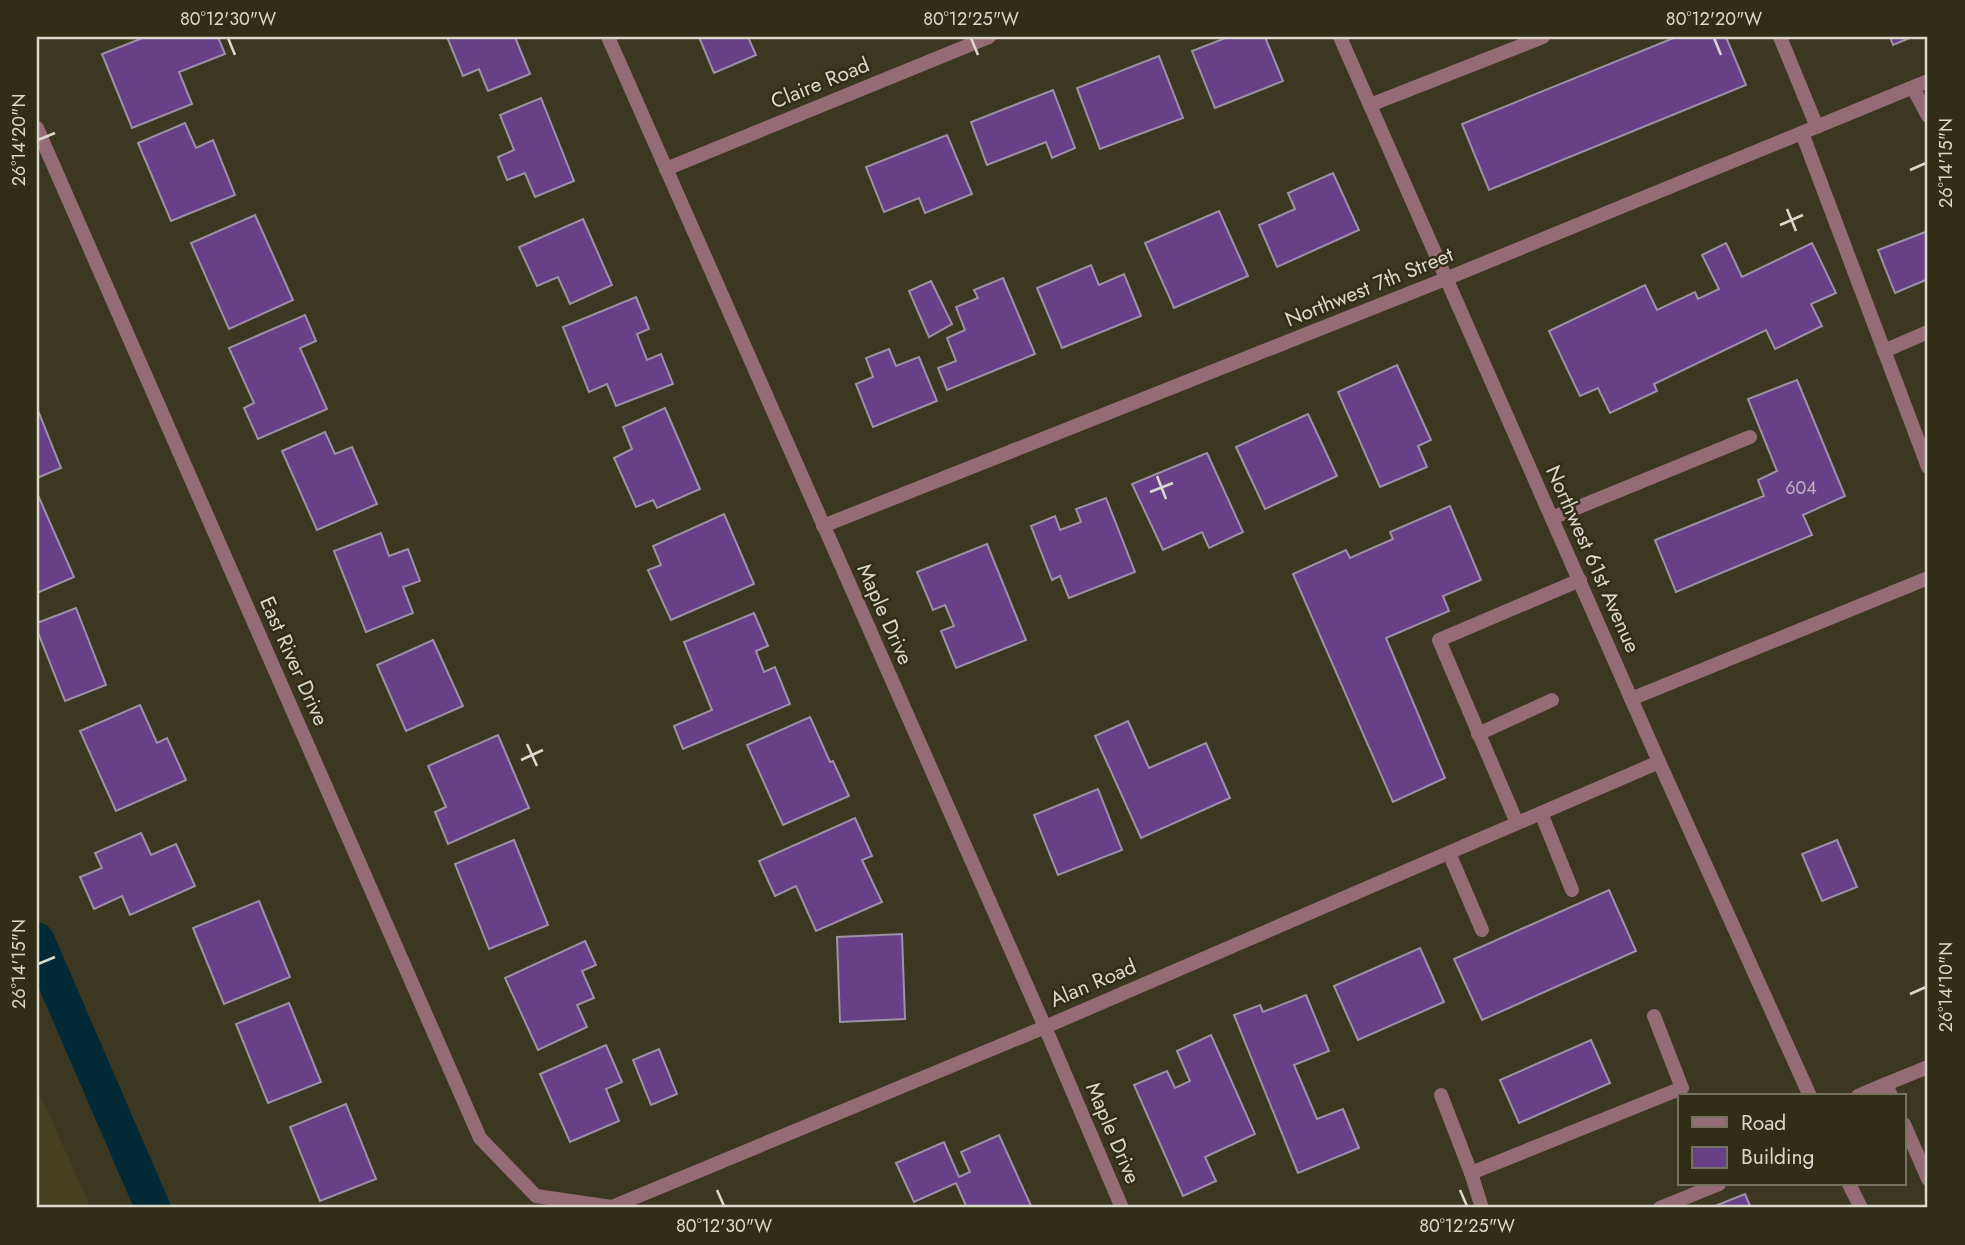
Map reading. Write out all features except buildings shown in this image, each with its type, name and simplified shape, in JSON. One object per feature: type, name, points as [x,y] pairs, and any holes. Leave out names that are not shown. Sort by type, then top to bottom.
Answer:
[{"type":"street","name":"Maple Drive","points":[[608,37],[1045,1027],[1122,1208]]},
{"type":"street","name":"Claire Road","points":[[666,169],[989,37]]},
{"type":"street","name":"Northwest 61st Avenue","points":[[1340,37],[1631,699],[1809,1094]]},
{"type":"street","points":[[1370,105],[1543,37]]},
{"type":"street","points":[[1780,37],[1817,127]]},
{"type":"street","name":"Northwest 7th Street","points":[[823,526],[1448,278],[1928,81]]},
{"type":"street","points":[[1913,88],[1928,116]]},
{"type":"street","name":"East River Drive","points":[[37,128],[480,1138],[536,1196]]},
{"type":"street","points":[[1801,133],[1928,467]]},
{"type":"street","points":[[1884,351],[1928,332]]},
{"type":"street","points":[[1552,518],[1750,437]]},
{"type":"street","points":[[1631,699],[1928,578]]},
{"type":"street","points":[[1517,823],[1438,640],[1580,580]]},
{"type":"street","points":[[1478,734],[1552,700]]},
{"type":"street","name":"Alan Road","points":[[536,1196],[612,1207],[1045,1027],[1659,762]]},
{"type":"street","points":[[1541,813],[1573,890]]},
{"type":"street","points":[[1449,853],[1482,930]]},
{"type":"street","points":[[1654,1016],[1684,1092]]},
{"type":"street","points":[[1868,1094],[1888,1090],[1928,1067]]},
{"type":"street","points":[[1471,1173],[1678,1094]]},
{"type":"street","points":[[1441,1095],[1482,1208]]},
{"type":"street","points":[[1906,1129],[1928,1179]]},
{"type":"street","points":[[1660,1208],[1714,1186]]},
{"type":"street","points":[[1850,1186],[1861,1208]]},
{"type":"shaded area","points":[[37,1088],[91,1208],[37,1208]]},
{"type":"waterway","points":[[37,940],[153,1208]]}]
